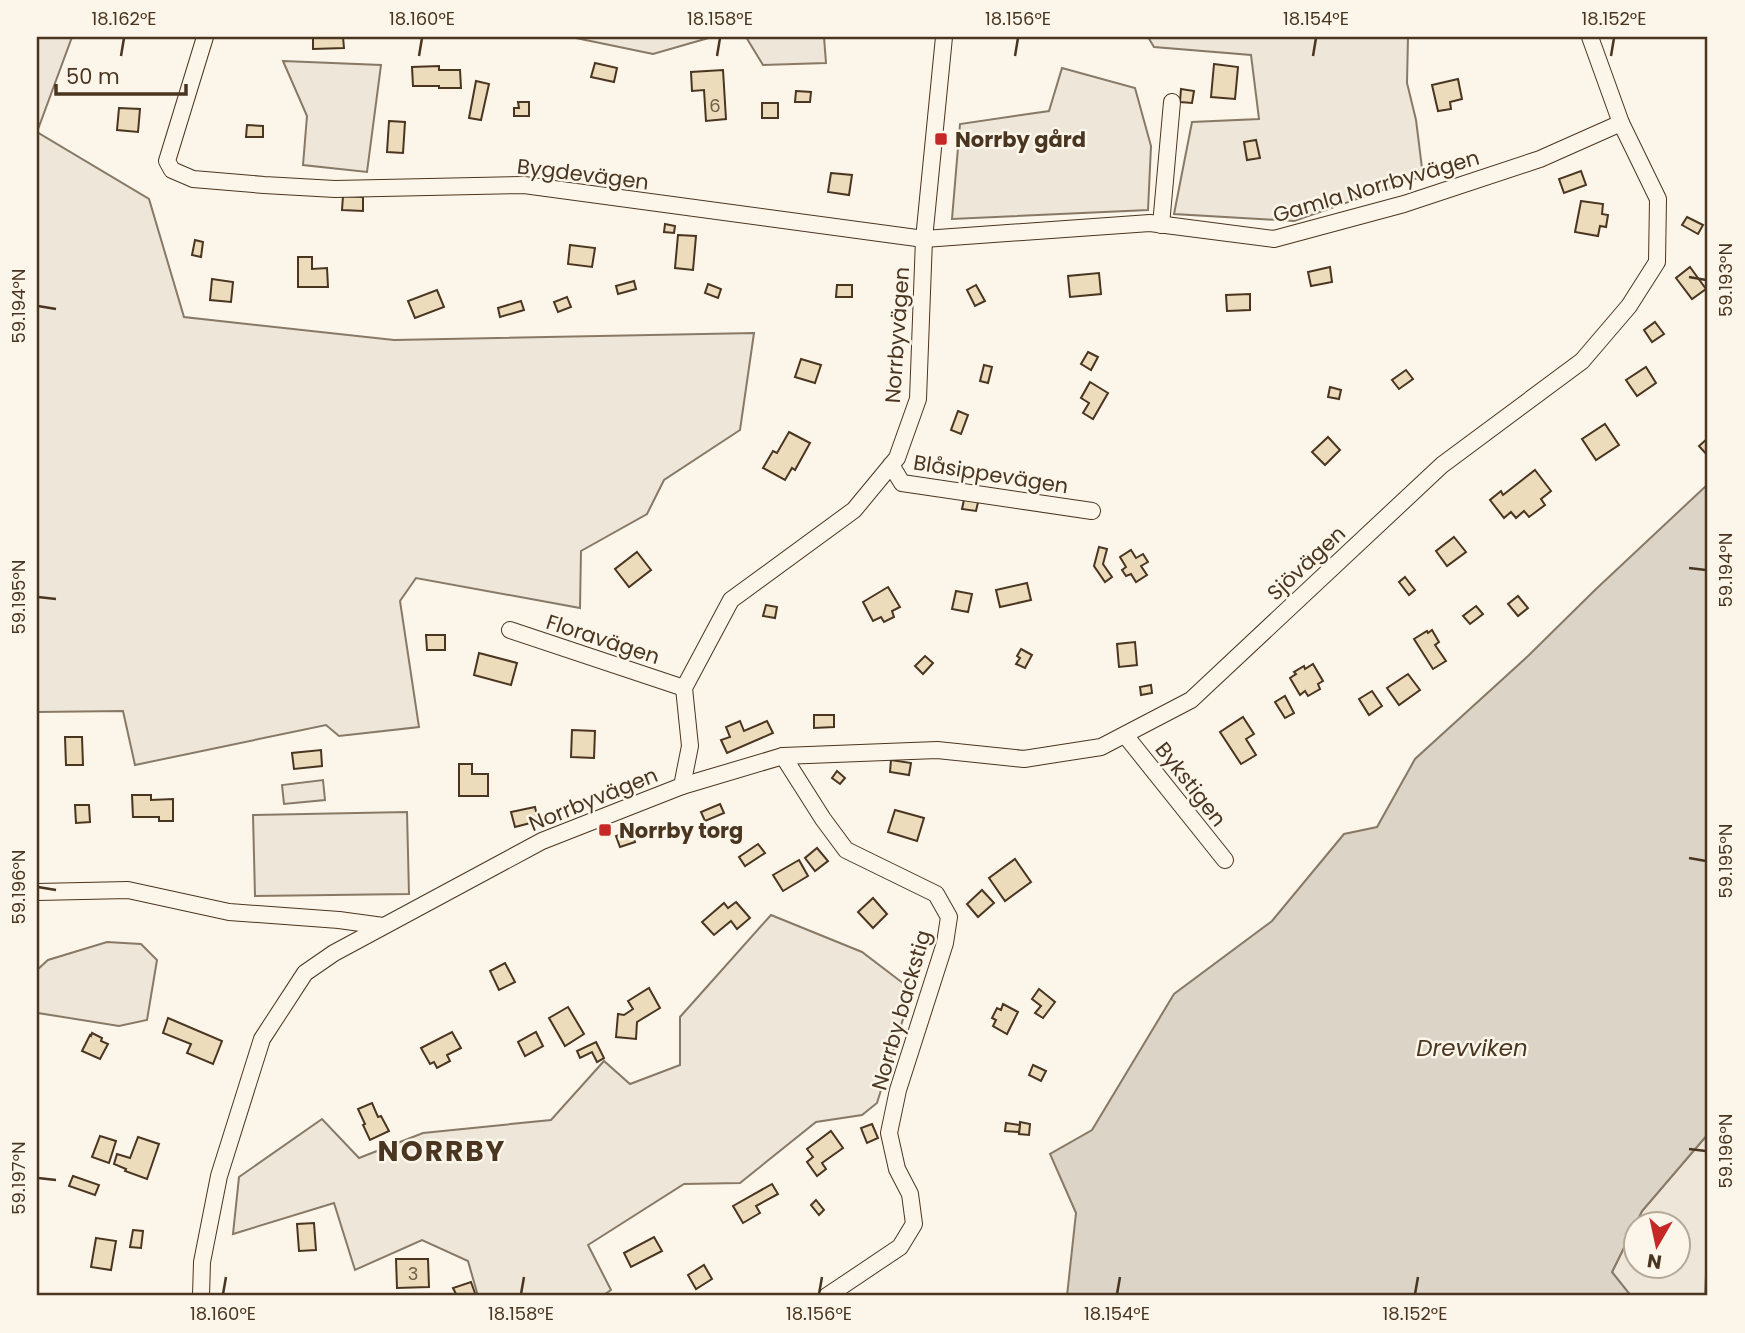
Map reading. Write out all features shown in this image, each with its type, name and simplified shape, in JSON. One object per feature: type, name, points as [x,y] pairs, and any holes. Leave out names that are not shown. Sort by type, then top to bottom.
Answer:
[{"type":"street","name":"Bygdevägen","points":[[205,37],[167,161],[172,170],[193,179],[335,189],[524,185],[924,239]]},
{"type":"street","name":"Norrbyvägen","points":[[201,1296],[202,1262],[219,1176],[262,1039],[305,973],[334,953],[542,841],[682,786],[690,746],[684,688],[731,600],[854,510],[897,458],[918,399],[924,239],[944,37]]},
{"type":"street","name":"Sjövägen","points":[[682,786],[783,756],[937,750],[1024,759],[1101,747],[1191,700],[1441,466],[1582,361],[1629,306],[1657,262],[1658,199],[1621,123],[1590,37]]},
{"type":"street","points":[[1160,225],[1172,102]]},
{"type":"street","name":"Gamla Norrbyvägen","points":[[924,239],[1150,223],[1274,239],[1404,204],[1527,163],[1621,123]]},
{"type":"street","name":"Blåsippevägen","points":[[891,466],[902,483],[1092,511]]},
{"type":"street","name":"Floravägen","points":[[510,630],[684,688]]},
{"type":"street","name":"Bykstigen","points":[[1125,734],[1224,860]]},
{"type":"street","name":"Norrby backstig","points":[[783,756],[846,850],[936,894],[948,917],[945,943],[898,1090],[889,1133],[897,1169],[910,1194],[914,1224],[900,1247],[827,1296]]},
{"type":"street","points":[[37,893],[128,890],[229,912],[383,926]]},
{"type":"shaded area","points":[[37,37],[72,37],[37,132]]},
{"type":"shaded area","points":[[571,37],[712,37],[653,54]]},
{"type":"shaded area","points":[[746,37],[824,37],[826,63],[763,65]]},
{"type":"shaded area","points":[[1148,37],[1408,37],[1407,83],[1416,120],[1423,176],[1294,221],[1174,214],[1192,122],[1259,119],[1251,55],[1154,47]]},
{"type":"shaded area","points":[[283,61],[381,65],[367,172],[303,165],[307,116]]},
{"type":"shaded area","points":[[1062,68],[1135,88],[1151,146],[1148,210],[952,219],[960,124],[1049,111]]},
{"type":"shaded area","points":[[37,132],[149,199],[184,317],[394,340],[754,333],[740,430],[664,480],[647,514],[581,551],[580,608],[416,578],[400,601],[419,727],[339,736],[326,725],[135,765],[123,711],[37,712]]},
{"type":"shaded area","points":[[323,780],[325,800],[284,804],[282,785]]},
{"type":"shaded area","points":[[407,812],[409,894],[255,896],[253,815]]},
{"type":"shaded area","points":[[771,915],[862,952],[912,990],[877,1103],[862,1115],[816,1122],[740,1183],[684,1184],[588,1245],[611,1290],[602,1296],[478,1296],[468,1261],[422,1240],[355,1270],[334,1203],[233,1234],[239,1177],[322,1119],[359,1158],[423,1133],[551,1120],[604,1061],[630,1084],[680,1065],[680,1017]]},
{"type":"shaded area","points":[[107,942],[141,944],[157,960],[147,1020],[119,1026],[38,1013],[37,970],[48,960]]},
{"type":"shaded area","points":[[1708,1134],[1705,1296],[1631,1296],[1612,1272],[1622,1252],[1622,1280],[1692,1280],[1692,1210],[1643,1210]]},
{"type":"water","name":"Drevviken","points":[[1708,484],[1708,1134],[1643,1210],[1622,1210],[1622,1252],[1612,1272],[1631,1296],[1067,1296],[1076,1213],[1050,1154],[1092,1130],[1174,994],[1272,921],[1344,834],[1377,827],[1415,759],[1528,656]]},
{"type":"building","points":[[313,37],[343,37],[344,48],[313,49]]},
{"type":"building","points":[[595,63],[617,68],[614,82],[591,77]]},
{"type":"building","points":[[1214,64],[1238,67],[1235,99],[1211,97]]},
{"type":"building","points":[[439,66],[439,70],[460,70],[461,88],[413,86],[412,67]]},
{"type":"building","points":[[723,70],[726,119],[706,121],[704,90],[692,91],[691,72]]},
{"type":"building","points":[[1458,79],[1462,99],[1450,102],[1451,109],[1438,111],[1432,85]]},
{"type":"building","points":[[476,81],[489,84],[481,120],[469,118]]},
{"type":"building","points":[[1181,89],[1194,91],[1192,103],[1180,102]]},
{"type":"building","points":[[796,91],[811,92],[810,102],[795,102]]},
{"type":"building","points":[[518,102],[529,102],[529,116],[514,116],[514,108],[519,108]]},
{"type":"building","points":[[762,103],[778,103],[778,118],[762,118]]},
{"type":"building","points":[[119,108],[140,109],[138,132],[117,130]]},
{"type":"building","points":[[389,121],[405,122],[403,153],[387,152]]},
{"type":"building","points":[[247,125],[263,126],[263,137],[246,137]]},
{"type":"building","points":[[1256,140],[1260,158],[1247,160],[1244,142]]},
{"type":"building","points":[[1581,171],[1586,185],[1564,193],[1559,179]]},
{"type":"building","points":[[831,173],[852,175],[849,195],[828,192]]},
{"type":"building","points":[[343,196],[363,197],[363,211],[342,210]]},
{"type":"building","points":[[1581,201],[1603,204],[1602,214],[1608,215],[1606,227],[1600,226],[1598,236],[1575,232]]},
{"type":"building","points":[[1687,217],[1703,225],[1698,234],[1682,225]]},
{"type":"building","points":[[665,224],[675,226],[674,233],[664,232]]},
{"type":"building","points":[[678,235],[696,236],[693,270],[675,268]]},
{"type":"building","points":[[195,240],[203,242],[201,257],[192,255]]},
{"type":"building","points":[[570,245],[595,248],[592,267],[568,264]]},
{"type":"building","points":[[298,257],[312,257],[312,269],[327,268],[328,287],[298,287]]},
{"type":"building","points":[[1330,267],[1332,282],[1311,286],[1308,272]]},
{"type":"building","points":[[1690,267],[1706,289],[1692,299],[1676,278]]},
{"type":"building","points":[[1099,273],[1101,294],[1070,297],[1068,276]]},
{"type":"building","points":[[212,279],[233,282],[231,302],[210,300]]},
{"type":"building","points":[[634,281],[636,289],[618,294],[616,286]]},
{"type":"building","points":[[708,284],[721,289],[718,298],[705,293]]},
{"type":"building","points":[[837,285],[852,285],[852,297],[836,297]]},
{"type":"building","points":[[976,285],[985,301],[975,306],[967,290]]},
{"type":"building","points":[[437,290],[444,307],[415,318],[408,301]]},
{"type":"building","points":[[1250,294],[1250,310],[1227,311],[1226,295]]},
{"type":"building","points":[[567,297],[571,307],[558,312],[554,302]]},
{"type":"building","points":[[521,301],[524,310],[500,317],[498,308]]},
{"type":"building","points":[[1655,322],[1664,334],[1652,342],[1644,330]]},
{"type":"building","points":[[1088,352],[1098,357],[1091,370],[1081,364]]},
{"type":"building","points":[[801,359],[821,365],[815,383],[795,377]]},
{"type":"building","points":[[984,365],[992,367],[988,383],[980,381]]},
{"type":"building","points":[[1646,367],[1656,383],[1637,396],[1626,380]]},
{"type":"building","points":[[1406,370],[1413,379],[1399,389],[1392,380]]},
{"type":"building","points":[[1090,382],[1108,393],[1093,419],[1083,413],[1089,403],[1081,398]]},
{"type":"building","points":[[1330,387],[1341,390],[1339,399],[1328,397]]},
{"type":"building","points":[[958,411],[968,415],[961,434],[951,430]]},
{"type":"building","points":[[1605,424],[1619,445],[1596,460],[1582,439]]},
{"type":"building","points":[[789,432],[810,443],[795,470],[792,468],[785,480],[763,468],[773,451],[777,453]]},
{"type":"building","points":[[1328,437],[1340,450],[1325,465],[1312,452]]},
{"type":"building","points":[[1708,438],[1708,456],[1699,446]]},
{"type":"building","points":[[1535,470],[1551,491],[1541,499],[1545,505],[1529,517],[1524,511],[1516,518],[1511,512],[1504,518],[1490,500],[1501,491],[1503,495]]},
{"type":"building","points":[[965,495],[979,498],[976,511],[962,509]]},
{"type":"building","points":[[1454,537],[1466,552],[1447,566],[1436,551]]},
{"type":"building","points":[[1099,547],[1107,549],[1103,564],[1112,577],[1105,582],[1094,566]]},
{"type":"building","points":[[1131,550],[1136,558],[1143,554],[1148,562],[1141,566],[1147,575],[1136,582],[1131,574],[1126,576],[1122,570],[1126,567],[1120,557]]},
{"type":"building","points":[[637,552],[651,570],[629,587],[615,569]]},
{"type":"building","points":[[1405,577],[1415,590],[1409,595],[1399,582]]},
{"type":"building","points":[[1027,583],[1031,600],[1000,607],[996,590]]},
{"type":"building","points":[[888,587],[900,607],[892,611],[894,617],[884,622],[881,617],[873,621],[863,602]]},
{"type":"building","points":[[956,591],[972,594],[968,612],[952,609]]},
{"type":"building","points":[[1518,596],[1528,608],[1518,616],[1508,604]]},
{"type":"building","points":[[766,605],[777,607],[775,618],[763,616]]},
{"type":"building","points":[[1476,606],[1483,614],[1470,624],[1463,616]]},
{"type":"building","points":[[1432,630],[1439,642],[1435,645],[1446,661],[1433,669],[1414,639]]},
{"type":"building","points":[[426,635],[445,635],[445,650],[427,650]]},
{"type":"building","points":[[1135,642],[1137,665],[1119,667],[1117,644]]},
{"type":"building","points":[[1021,649],[1032,655],[1025,668],[1016,664]]},
{"type":"building","points":[[479,653],[517,663],[511,685],[474,675]]},
{"type":"building","points":[[925,656],[933,663],[923,674],[915,666]]},
{"type":"building","points":[[1313,664],[1323,681],[1318,684],[1320,689],[1308,696],[1305,691],[1300,695],[1290,678],[1296,674],[1294,672]]},
{"type":"building","points":[[1408,674],[1420,690],[1399,705],[1387,688]]},
{"type":"building","points":[[1151,685],[1152,693],[1141,695],[1140,687]]},
{"type":"building","points":[[1372,691],[1382,706],[1369,715],[1359,699]]},
{"type":"building","points":[[1285,696],[1294,713],[1285,718],[1275,702]]},
{"type":"building","points":[[814,715],[834,715],[834,727],[814,728]]},
{"type":"building","points":[[1243,717],[1254,734],[1246,739],[1256,755],[1241,764],[1220,732]]},
{"type":"building","points":[[740,721],[744,731],[767,721],[773,733],[727,753],[721,740],[730,737],[726,727]]},
{"type":"building","points":[[572,730],[595,731],[594,758],[571,757]]},
{"type":"building","points":[[65,737],[82,737],[83,765],[66,765]]},
{"type":"building","points":[[321,750],[322,766],[294,769],[292,753]]},
{"type":"building","points":[[891,760],[911,763],[909,775],[890,772]]},
{"type":"building","points":[[459,764],[472,764],[472,774],[488,774],[488,796],[459,796]]},
{"type":"building","points":[[837,771],[845,778],[840,784],[832,778]]},
{"type":"building","points":[[132,795],[151,795],[151,800],[173,799],[173,821],[159,821],[159,817],[133,817]]},
{"type":"building","points":[[720,804],[724,813],[705,821],[701,812]]},
{"type":"building","points":[[75,805],[89,805],[90,822],[76,823]]},
{"type":"building","points":[[535,807],[538,821],[515,827],[511,812]]},
{"type":"building","points":[[895,810],[924,818],[917,841],[888,832]]},
{"type":"building","points":[[631,830],[635,842],[620,847],[616,836]]},
{"type":"building","points":[[758,844],[765,853],[745,866],[739,857]]},
{"type":"building","points":[[817,848],[828,861],[815,871],[805,858]]},
{"type":"building","points":[[1015,859],[1031,882],[1005,901],[989,878]]},
{"type":"building","points":[[799,860],[808,876],[783,891],[773,875]]},
{"type":"building","points":[[982,890],[994,903],[978,917],[967,904]]},
{"type":"building","points":[[873,898],[887,914],[873,928],[858,912]]},
{"type":"building","points":[[736,902],[750,918],[737,929],[731,921],[714,935],[702,922],[724,903],[728,908]]},
{"type":"building","points":[[505,963],[515,982],[499,990],[490,971]]},
{"type":"building","points":[[649,988],[660,1008],[637,1022],[636,1039],[616,1037],[618,1014],[624,1015],[633,1009],[628,1001]]},
{"type":"building","points":[[1039,989],[1055,1002],[1043,1018],[1035,1013],[1041,1006],[1032,999]]},
{"type":"building","points":[[1003,1004],[1018,1012],[1007,1034],[993,1026],[996,1020],[992,1018],[997,1008],[1001,1010]]},
{"type":"building","points":[[568,1007],[584,1034],[565,1046],[549,1018]]},
{"type":"building","points":[[168,1018],[222,1041],[213,1064],[187,1053],[191,1044],[163,1033]]},
{"type":"building","points":[[452,1032],[461,1048],[447,1055],[450,1061],[437,1068],[434,1062],[430,1064],[421,1048]]},
{"type":"building","points":[[536,1032],[543,1046],[525,1056],[518,1042]]},
{"type":"building","points":[[92,1033],[108,1044],[100,1059],[82,1051]]},
{"type":"building","points":[[596,1042],[604,1058],[597,1062],[592,1052],[580,1058],[577,1051]]},
{"type":"building","points":[[1033,1065],[1046,1071],[1041,1081],[1029,1075]]},
{"type":"building","points":[[372,1103],[378,1117],[381,1116],[389,1131],[370,1140],[358,1109]]},
{"type":"building","points":[[1020,1122],[1030,1124],[1029,1135],[1019,1134]]},
{"type":"building","points":[[1006,1123],[1020,1125],[1019,1132],[1005,1131]]},
{"type":"building","points":[[872,1124],[878,1138],[867,1143],[861,1128]]},
{"type":"building","points":[[831,1131],[843,1148],[822,1163],[826,1169],[817,1176],[807,1162],[813,1157],[807,1149]]},
{"type":"building","points":[[100,1136],[116,1141],[109,1163],[92,1157]]},
{"type":"building","points":[[138,1137],[159,1144],[147,1179],[114,1164],[117,1154],[130,1158]]},
{"type":"building","points":[[73,1176],[99,1185],[95,1195],[69,1186]]},
{"type":"building","points":[[772,1184],[778,1194],[756,1206],[760,1213],[743,1223],[733,1206]]},
{"type":"building","points":[[816,1200],[824,1210],[819,1215],[811,1205]]},
{"type":"building","points":[[314,1223],[316,1250],[299,1251],[297,1224]]},
{"type":"building","points":[[133,1230],[143,1231],[141,1248],[130,1247]]},
{"type":"building","points":[[654,1237],[662,1251],[631,1267],[624,1253]]},
{"type":"building","points":[[96,1238],[116,1241],[111,1270],[91,1267]]},
{"type":"building","points":[[396,1259],[428,1259],[429,1287],[397,1288]]},
{"type":"building","points":[[704,1265],[712,1279],[696,1289],[688,1275]]},
{"type":"building","points":[[471,1282],[476,1296],[457,1296],[453,1288]]},
{"type":"place","name":"Norrby gård","points":[[941,139]]},
{"type":"place","name":"Norrby torg","points":[[605,830]]},
{"type":"district","name":"NORRBY","points":[[442,1151]]}]
